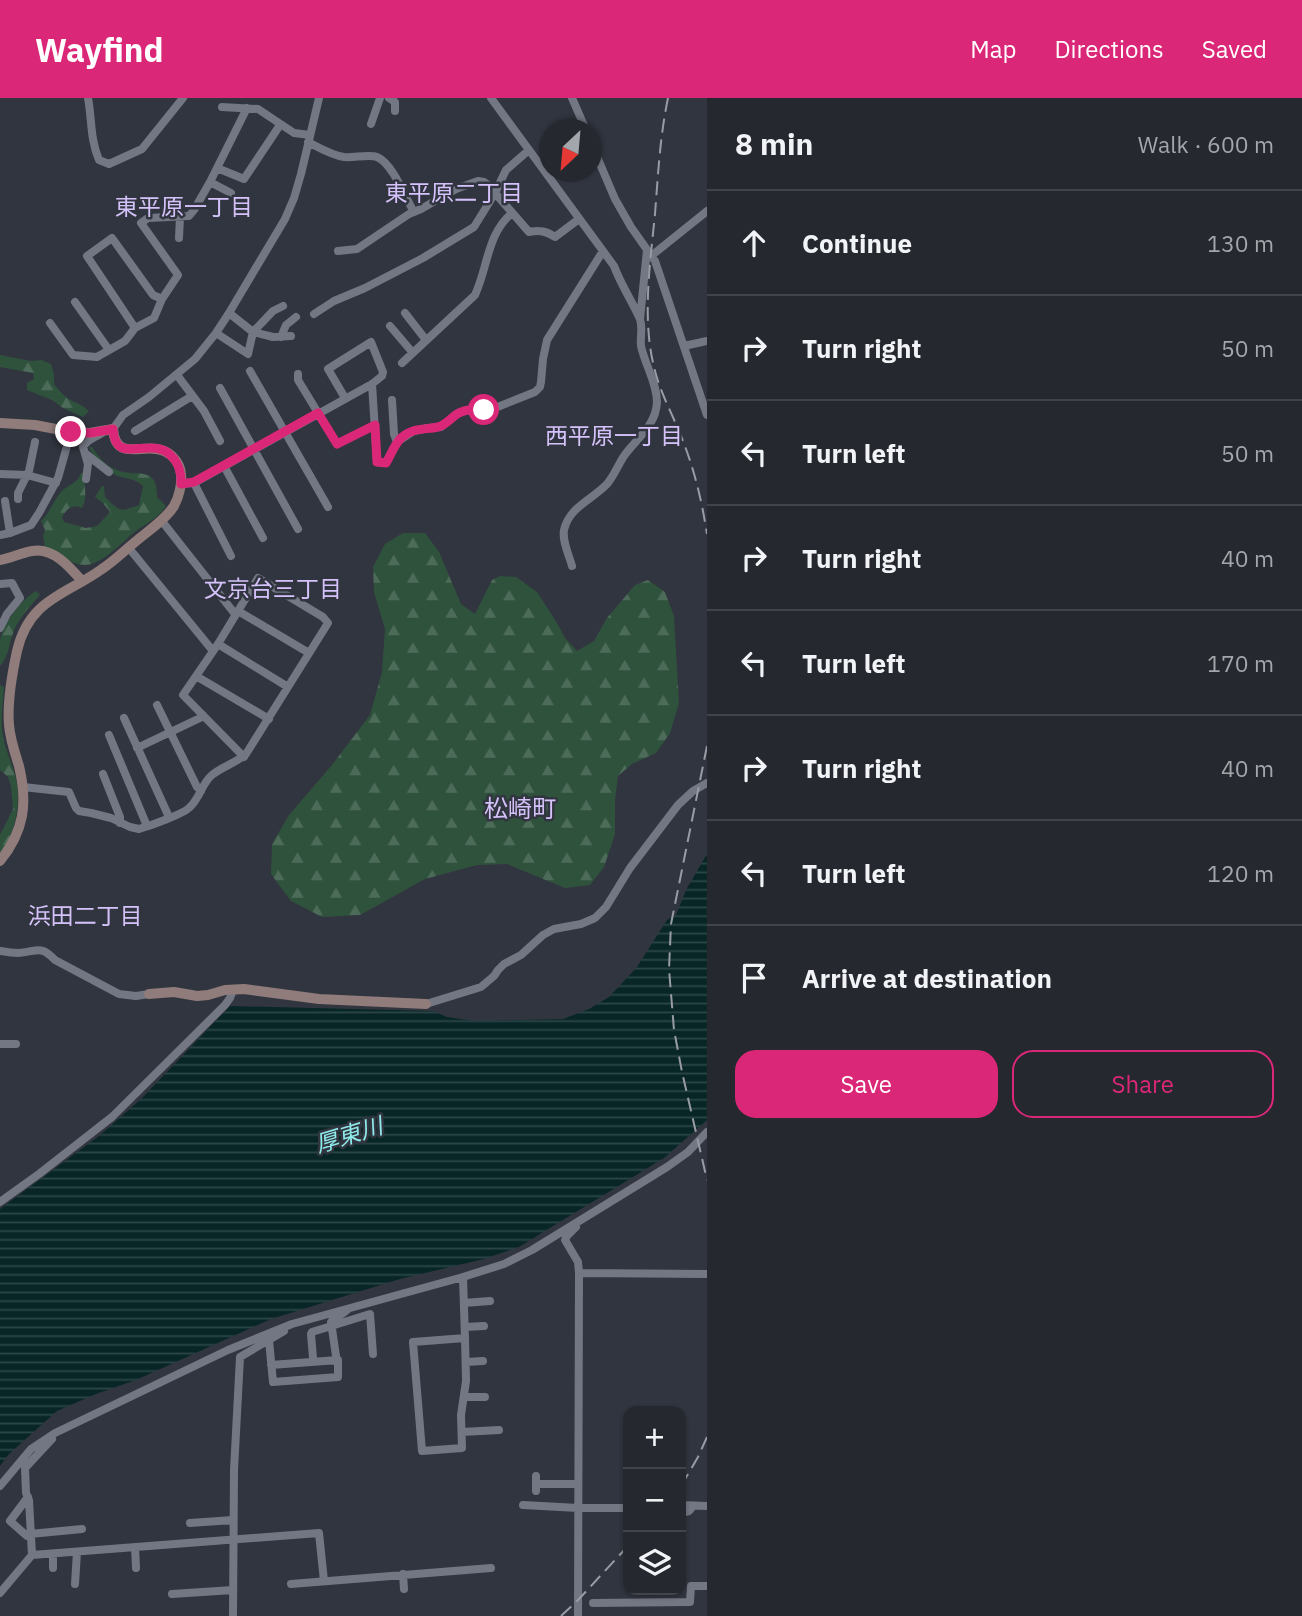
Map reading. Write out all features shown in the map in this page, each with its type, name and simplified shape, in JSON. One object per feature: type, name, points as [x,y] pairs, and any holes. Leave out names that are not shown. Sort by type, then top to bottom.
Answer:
[{"type":"street","points":[[88,98],[90,130],[96,153],[99,160],[109,164],[142,149],[183,98]]},
{"type":"street","points":[[86,479],[88,470],[83,447],[85,443],[109,430],[122,415],[149,397],[195,359],[229,313],[285,219],[301,174],[319,98]]},
{"type":"street","points":[[371,124],[380,98]]},
{"type":"street","points":[[390,98],[395,102],[394,111]]},
{"type":"street","points":[[491,98],[614,266],[620,283],[640,319],[641,344],[656,392],[655,413],[646,431],[624,457],[607,484],[585,499],[568,519],[564,535],[572,566]]},
{"type":"street","points":[[572,98],[581,119]]},
{"type":"street","points":[[222,107],[258,109],[280,125],[336,155],[379,158],[393,173],[414,212]]},
{"type":"street","points":[[50,323],[73,355],[97,357],[125,341],[135,328],[154,318],[162,299],[178,275],[141,223],[148,218],[189,216],[210,182],[247,108]]},
{"type":"street","points":[[217,168],[244,179],[280,125]]},
{"type":"street","points":[[314,314],[334,301],[423,258],[474,227],[506,170],[529,150]]},
{"type":"street","points":[[602,169],[615,200],[649,253],[707,415]]},
{"type":"street","points":[[338,251],[357,249],[450,191],[478,181],[489,184],[529,232],[541,230],[555,237],[579,219]]},
{"type":"street","points":[[210,182],[231,193]]},
{"type":"street","points":[[640,319],[649,253],[707,211]]},
{"type":"street","points":[[402,363],[475,295],[493,237],[501,222],[512,213]]},
{"type":"street","points":[[179,238],[180,217]]},
{"type":"street","points":[[135,328],[87,256],[112,238],[153,295],[162,299]]},
{"type":"street","points":[[372,384],[377,462],[386,463],[397,442],[405,435],[441,427],[458,413],[467,410],[495,408],[535,392],[540,387],[542,359],[547,340],[603,251]]},
{"type":"street","points":[[75,302],[109,350]]},
{"type":"street","points":[[216,333],[248,354],[253,332],[273,311],[283,306]]},
{"type":"street","points":[[229,313],[253,332],[273,337],[291,336]]},
{"type":"street","points":[[405,313],[426,340]]},
{"type":"street","points":[[281,337],[286,325],[296,317]]},
{"type":"street","points":[[390,326],[413,353]]},
{"type":"street","points":[[684,346],[707,341]]},
{"type":"street","points":[[181,484],[194,482],[372,384],[383,372],[371,342],[328,369],[345,398]]},
{"type":"street","points":[[250,370],[328,507]]},
{"type":"street","points":[[298,374],[298,380],[337,444],[375,425]]},
{"type":"street","points":[[177,375],[204,411],[220,441]]},
{"type":"street","points":[[220,388],[298,529]]},
{"type":"street","points":[[135,431],[192,396]]},
{"type":"street","points":[[392,400],[394,435],[397,442]]},
{"type":"street","points":[[0,423],[35,425],[71,432],[109,430]]},
{"type":"street","points":[[0,861],[12,845],[19,829],[24,805],[23,787],[10,733],[9,711],[19,644],[33,617],[41,608],[61,592],[102,569],[161,520],[175,505],[181,484],[181,471],[171,455],[153,448],[124,449],[115,441],[109,430]]},
{"type":"street","points":[[0,535],[31,524],[40,513],[56,483],[71,432]]},
{"type":"street","points":[[18,499],[35,442]]},
{"type":"street","points":[[86,454],[109,472]]},
{"type":"street","points":[[223,466],[263,538]]},
{"type":"street","points":[[0,474],[27,474],[56,483]]},
{"type":"street","points":[[194,482],[231,556]]},
{"type":"street","points":[[5,501],[10,533]]},
{"type":"street","points":[[161,520],[237,612],[309,653]]},
{"type":"street","points":[[128,547],[216,648],[288,687]]},
{"type":"street","points":[[0,561],[32,551],[45,552],[64,562],[82,581]]},
{"type":"street","points":[[23,787],[69,792],[79,811],[139,829],[189,810],[213,774],[244,757],[328,623],[323,617],[258,578],[216,648],[183,695],[244,757]]},
{"type":"street","points":[[0,584],[12,583],[20,598],[0,628]]},
{"type":"street","points":[[197,676],[269,719]]},
{"type":"street","points":[[157,705],[197,788],[201,791]]},
{"type":"street","points":[[137,748],[203,715]]},
{"type":"street","points":[[124,718],[169,817]]},
{"type":"street","points":[[109,735],[147,826]]},
{"type":"street","points":[[103,774],[120,822]]},
{"type":"street","points":[[0,951],[18,953],[41,949],[55,960],[119,993],[136,996],[174,992],[198,996],[244,989],[336,1000],[426,1004],[481,987],[504,964],[521,955],[543,935],[554,929],[581,924],[595,918],[606,907],[630,869],[678,805],[707,783]]},
{"type":"street","points":[[0,1202],[112,1117],[225,1004],[233,990]]},
{"type":"street","points":[[0,1044],[16,1044]]},
{"type":"street","points":[[0,1486],[31,1449],[55,1433],[228,1350],[292,1324],[463,1277],[518,1258],[683,1156],[707,1132]]},
{"type":"street","points":[[578,1616],[579,1273],[578,1262],[565,1241],[581,1220]]},
{"type":"street","points":[[579,1273],[707,1274]]},
{"type":"street","points":[[463,1277],[466,1338],[466,1362],[465,1397],[461,1415],[462,1448],[422,1451],[413,1342],[466,1338]]},
{"type":"street","points":[[464,1303],[490,1301]]},
{"type":"street","points":[[336,1356],[331,1322],[349,1308]]},
{"type":"street","points":[[313,1358],[311,1334],[370,1314],[373,1354]]},
{"type":"street","points":[[233,1616],[234,1470],[240,1357],[292,1324]]},
{"type":"street","points":[[465,1327],[484,1326]]},
{"type":"street","points":[[269,1340],[271,1365],[273,1382],[338,1377],[338,1360],[271,1365]]},
{"type":"street","points":[[466,1362],[483,1361]]},
{"type":"street","points":[[465,1397],[485,1396]]},
{"type":"street","points":[[462,1432],[499,1430]]},
{"type":"street","points":[[32,1555],[25,1468],[51,1441],[55,1433]]},
{"type":"street","points":[[536,1484],[578,1484]]},
{"type":"street","points":[[28,1497],[10,1521],[27,1536],[82,1530]]},
{"type":"street","points":[[523,1505],[623,1508]]},
{"type":"street","points":[[686,1505],[707,1506]]},
{"type":"street","points":[[686,1512],[693,1506]]},
{"type":"street","points":[[190,1523],[233,1520]]},
{"type":"street","points":[[0,1593],[3,1582],[32,1555],[319,1533],[324,1581]]},
{"type":"street","points":[[135,1547],[136,1568]]},
{"type":"street","points":[[75,1584],[76,1552]]},
{"type":"street","points":[[53,1554],[53,1568]]},
{"type":"street","points":[[291,1584],[491,1568]]},
{"type":"street","points":[[403,1574],[404,1589]]},
{"type":"street","points":[[593,1602],[690,1602],[691,1586],[707,1586]]},
{"type":"street","points":[[173,1594],[233,1590]]},
{"type":"green space","points":[[0,355],[31,361],[42,360],[51,364],[54,384],[67,398],[89,411],[83,417],[27,390],[27,383],[34,379],[33,373],[0,367]]},
{"type":"green space","points":[[89,447],[113,468],[150,476],[154,480],[157,497],[166,506],[105,557],[85,565],[70,561],[45,547],[45,530],[41,521],[58,496],[84,473],[85,496],[82,508],[70,508],[62,517],[64,522],[86,528],[97,526],[110,512],[95,497],[102,486],[105,497],[124,510],[139,505],[143,486],[109,471]]},
{"type":"green space","points":[[403,533],[425,533],[439,552],[461,604],[475,614],[492,580],[500,576],[516,577],[537,592],[565,638],[577,651],[594,641],[607,618],[635,585],[648,580],[665,592],[674,616],[679,703],[670,733],[656,753],[632,764],[618,776],[615,834],[604,867],[590,885],[565,888],[507,864],[477,865],[425,879],[360,915],[322,917],[291,901],[271,874],[272,844],[289,815],[370,715],[382,672],[385,629],[374,592],[373,567],[385,544]]},
{"type":"green space","points":[[36,591],[40,595],[17,624],[6,657],[0,666],[0,642],[4,628],[19,606]]},
{"type":"green space","points":[[0,685],[4,687],[3,736],[16,779],[18,798],[13,828],[0,853],[0,835],[13,809],[8,777],[0,770]]},
{"type":"water","name":"厚東川","points":[[707,854],[707,1120],[664,1158],[519,1247],[484,1259],[400,1279],[271,1319],[136,1380],[57,1411],[8,1455],[0,1466],[0,1209],[99,1136],[141,1099],[230,1006],[433,1011],[447,1017],[474,1021],[563,1019],[589,1009],[609,997],[637,967],[667,920],[676,915],[686,890]]},
{"type":"railway","points":[[668,98],[661,141],[649,272],[648,330],[657,377],[691,464],[707,534]]},
{"type":"railway","points":[[707,746],[671,924],[669,969],[674,1030],[707,1180]]},
{"type":"railway","points":[[686,1477],[707,1437]]},
{"type":"railway","points":[[561,1616],[623,1551]]},
{"type":"district","name":"東平原二丁目","points":[[454,193]]},
{"type":"district","name":"東平原一丁目","points":[[184,207]]},
{"type":"district","name":"西平原一丁目","points":[[614,436]]},
{"type":"district","name":"文京台三丁目","points":[[273,589]]},
{"type":"district","name":"松崎町","points":[[520,809]]},
{"type":"district","name":"浜田二丁目","points":[[85,916]]},
{"type":"route","points":[[71,432],[90,433],[113,429],[115,441],[124,449],[153,448],[166,452],[175,459],[181,471],[181,484],[194,482],[318,413],[337,444],[375,425],[377,462],[386,463],[397,442],[405,435],[441,427],[458,413],[467,410],[484,410]]}]
